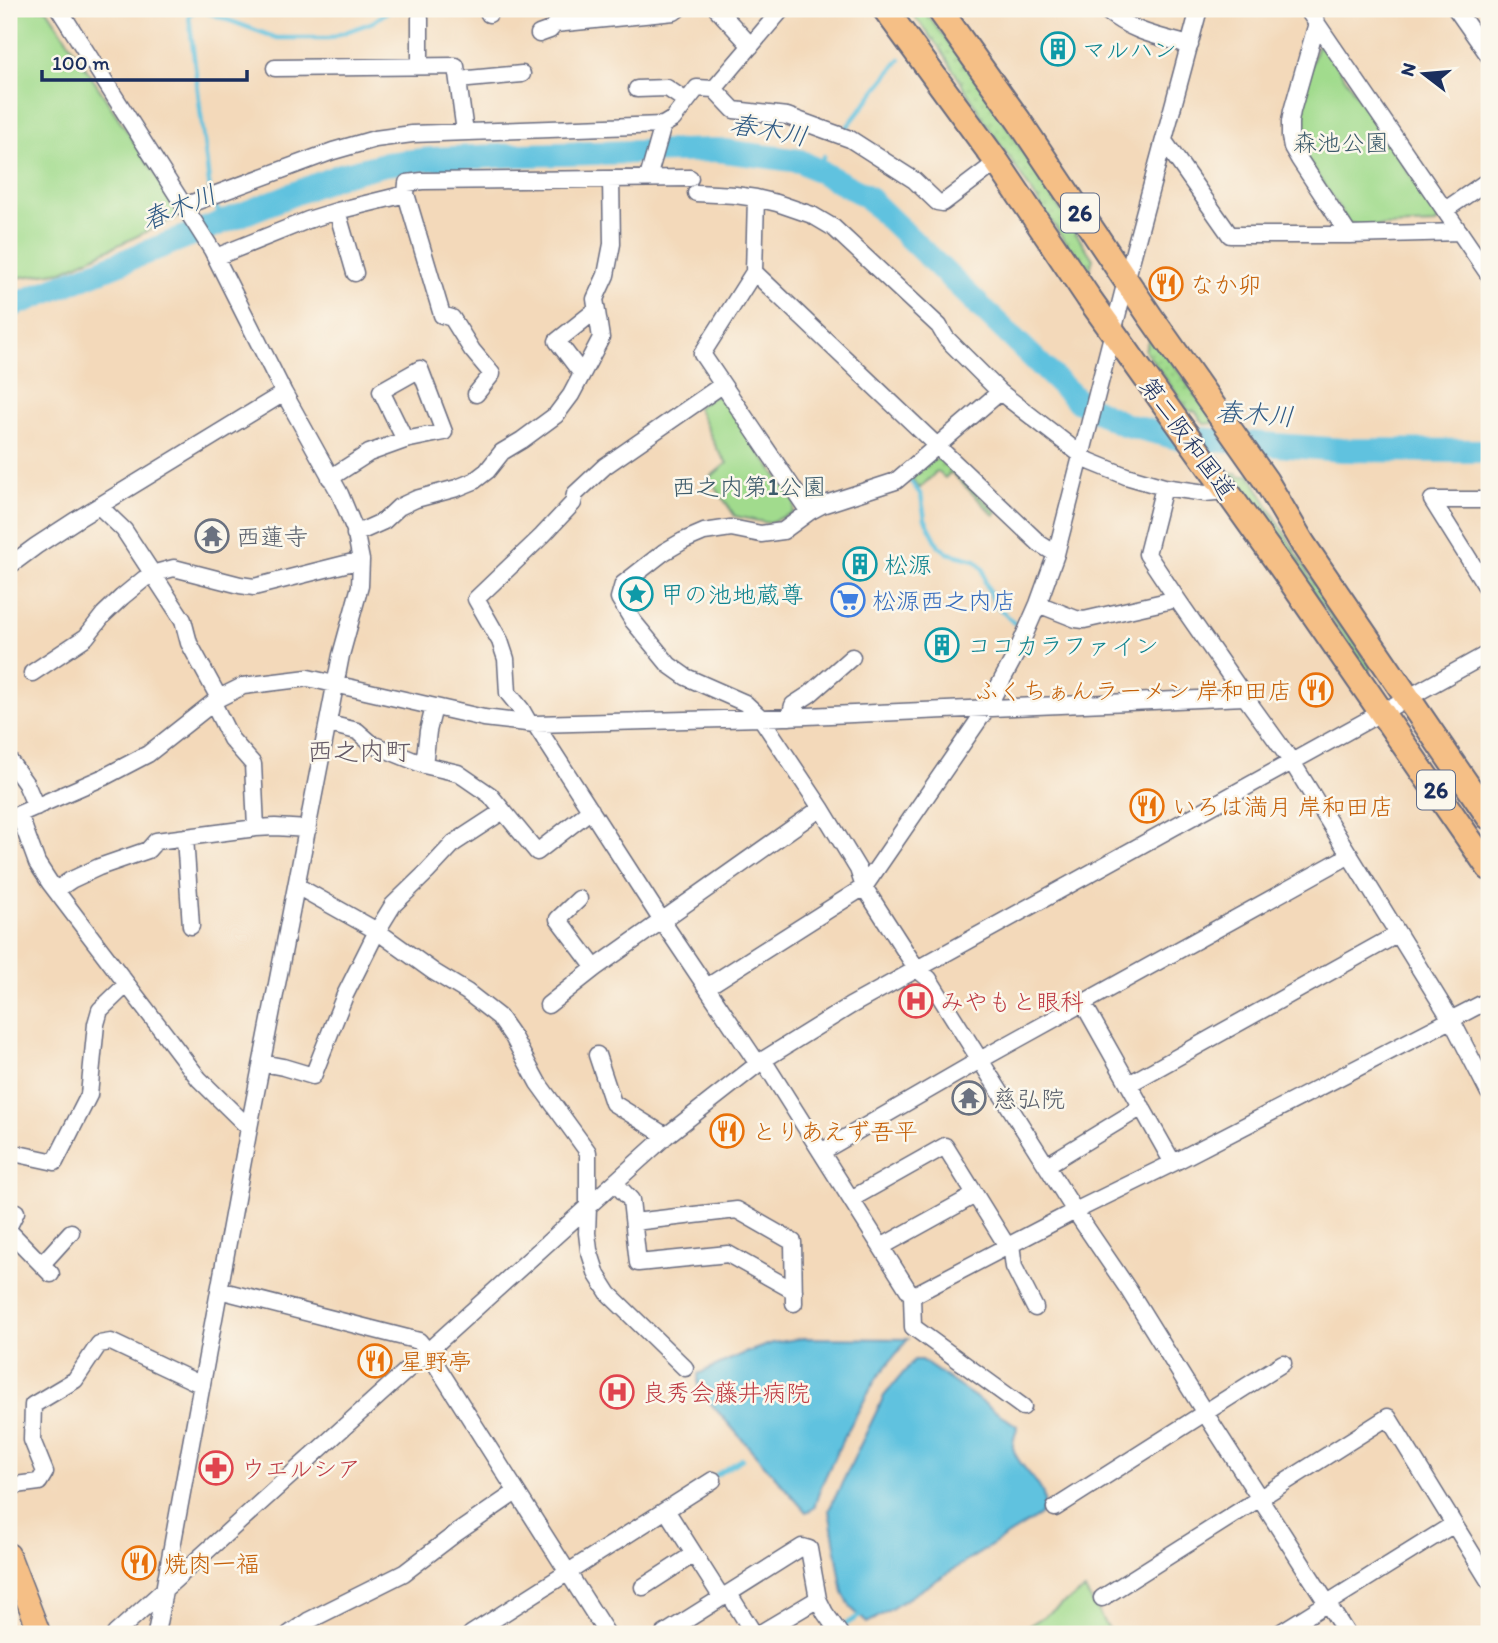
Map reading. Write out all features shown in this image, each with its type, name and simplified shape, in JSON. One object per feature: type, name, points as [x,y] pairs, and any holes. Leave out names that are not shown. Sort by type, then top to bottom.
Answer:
[{"type":"highway","name":"第二阪和国道","points":[[885,9],[997,162],[1113,333],[1382,712],[1489,869]]},
{"type":"highway","name":"第二阪和国道","points":[[939,9],[1266,481],[1303,544],[1489,817]]},
{"type":"main road","points":[[9,1554],[40,1634]]},
{"type":"street","points":[[59,9],[214,254],[284,393],[340,494],[355,534],[361,560],[360,586],[341,654],[249,1128],[156,1634]]},
{"type":"street","points":[[547,9],[555,24]]},
{"type":"street","points":[[539,34],[550,30],[555,24],[674,12],[678,9]]},
{"type":"street","points":[[716,9],[751,46]]},
{"type":"street","points":[[714,89],[782,9]]},
{"type":"street","points":[[1104,9],[1131,28],[1190,45]]},
{"type":"street","points":[[707,987],[864,887],[987,708],[1017,652],[1056,554],[1199,9]]},
{"type":"street","points":[[1307,9],[1489,275]]},
{"type":"street","points":[[1456,9],[1489,56]]},
{"type":"street","points":[[420,18],[420,66]]},
{"type":"street","points":[[1317,23],[1292,111],[1290,136],[1292,147],[1299,159],[1349,235]]},
{"type":"street","points":[[275,68],[456,66],[465,132]]},
{"type":"street","points":[[458,80],[522,74]]},
{"type":"street","points":[[637,89],[667,88],[687,101]]},
{"type":"street","points":[[650,174],[662,129],[698,88],[714,89],[734,110],[787,116],[850,139],[914,180],[937,202],[943,203],[997,162]]},
{"type":"street","points":[[186,209],[333,151],[375,139],[412,134],[465,132],[662,129]]},
{"type":"street","points":[[1164,141],[1230,234],[1460,232]]},
{"type":"street","points":[[476,394],[492,374],[472,351],[452,318],[442,315],[405,194],[407,183],[611,179],[650,174],[693,186],[777,203],[812,215],[834,228],[939,326],[946,338],[1000,392],[1081,456],[1126,476],[1164,487],[1205,493],[1220,482]]},
{"type":"street","points":[[355,534],[384,521],[399,507],[416,499],[474,481],[487,471],[502,452],[556,415],[571,395],[601,338],[595,299],[606,275],[611,244],[611,179]]},
{"type":"street","points":[[1445,210],[1489,180]]},
{"type":"street","points":[[214,254],[308,220],[405,194]]},
{"type":"street","points":[[756,198],[754,272],[702,354],[808,512]]},
{"type":"street","points":[[337,211],[355,273]]},
{"type":"street","points":[[754,272],[1041,544],[1056,554]]},
{"type":"street","points":[[582,374],[557,341],[596,310]]},
{"type":"street","points":[[330,478],[369,453],[405,440],[444,432],[420,369],[382,391],[405,440]]},
{"type":"street","points":[[722,385],[605,466],[575,494],[573,503],[542,536],[476,599],[500,641],[506,659],[508,693],[532,724],[662,921],[821,1152],[912,1296],[913,1327],[1023,1406]]},
{"type":"street","points":[[1000,392],[896,481],[821,505],[783,531],[761,534],[731,528],[704,532],[664,552],[623,584],[619,598],[633,621],[669,664],[686,677],[745,703],[761,718],[821,808],[858,869],[864,887],[917,970],[929,979],[1347,1634]]},
{"type":"street","points":[[9,566],[99,506],[284,393]]},
{"type":"street","points":[[1164,487],[1147,554],[1292,762],[1452,1021],[1489,1093]]},
{"type":"street","points":[[1489,500],[1432,500],[1489,591]]},
{"type":"street","points":[[99,506],[124,530],[183,621],[189,643],[232,738],[253,764],[256,828]]},
{"type":"street","points":[[32,673],[86,637],[113,606],[144,579],[153,575],[174,568],[254,587],[361,560]]},
{"type":"street","points":[[1038,604],[1084,620],[1177,599]]},
{"type":"street","points":[[115,1634],[666,1136],[761,1062],[850,1006],[1489,653]]},
{"type":"street","points":[[789,717],[793,705],[810,695],[852,657]]},
{"type":"street","points":[[249,1128],[199,1079],[127,984],[37,863],[14,817],[148,754],[216,700],[243,686],[308,678],[484,718],[532,724],[789,717],[1245,697]]},
{"type":"street","points":[[424,765],[434,707]]},
{"type":"street","points":[[329,724],[357,731],[372,744],[424,765],[458,773],[490,795],[537,852],[590,810]]},
{"type":"street","points":[[9,760],[26,784],[36,807]]},
{"type":"street","points":[[548,1005],[595,968],[821,808]]},
{"type":"street","points":[[262,1063],[313,1076],[345,995],[393,905],[454,843],[503,811]]},
{"type":"street","points":[[56,890],[99,867],[148,850],[156,841],[256,828],[308,829]]},
{"type":"street","points":[[185,837],[191,926]]},
{"type":"street","points":[[821,1152],[980,1060],[1349,855]]},
{"type":"street","points":[[296,886],[377,932],[467,992],[499,1017],[538,1083],[588,1152],[587,1233],[597,1275],[609,1294],[685,1368]]},
{"type":"street","points":[[579,899],[558,919],[595,968]]},
{"type":"street","points":[[1129,1084],[1398,934]]},
{"type":"street","points":[[9,1152],[55,1162],[89,1095],[96,1024],[100,1010],[127,984]]},
{"type":"street","points":[[912,1296],[1489,1000]]},
{"type":"street","points":[[1083,1003],[1173,1163]]},
{"type":"street","points":[[597,1055],[613,1103],[666,1136]]},
{"type":"street","points":[[1046,1166],[1142,1107]]},
{"type":"street","points":[[851,1199],[945,1146],[1009,1245],[1014,1267],[1035,1308]]},
{"type":"street","points":[[615,1183],[631,1200],[638,1264],[728,1254],[794,1297],[793,1242],[737,1210],[634,1222]]},
{"type":"street","points":[[881,1247],[975,1195]]},
{"type":"street","points":[[11,1223],[46,1269],[71,1232]]},
{"type":"street","points":[[219,1290],[419,1341],[607,1634]]},
{"type":"street","points":[[9,1488],[39,1482],[45,1472],[32,1440],[33,1405],[75,1380],[99,1344],[111,1342],[202,1385]]},
{"type":"street","points":[[1055,1508],[1283,1363]]},
{"type":"street","points":[[1102,1598],[1388,1417],[1489,1581]]},
{"type":"street","points":[[471,1634],[713,1480]]},
{"type":"street","points":[[289,1634],[312,1628],[404,1573],[516,1492]]},
{"type":"street","points":[[666,1510],[725,1596],[756,1634],[818,1599]]},
{"type":"street","points":[[1278,1634],[1454,1524]]},
{"type":"street","points":[[664,1634],[802,1547],[809,1549],[818,1599],[840,1634]]},
{"type":"street","points":[[643,1587],[694,1553]]},
{"type":"green space","points":[[9,9],[47,9],[182,215],[63,271],[9,279]]},
{"type":"green space","points":[[909,9],[923,9],[985,91],[1093,259],[1088,276],[984,120],[941,50]]},
{"type":"green space","name":"森池公園","points":[[1318,44],[1323,45],[1439,218],[1436,224],[1362,227],[1349,223],[1297,144],[1295,113]]},
{"type":"green space","points":[[1151,332],[1215,423],[1204,424],[1196,412],[1189,411],[1145,350]]},
{"type":"green space","name":"西之内第1公園","points":[[714,396],[722,398],[795,502],[793,513],[768,523],[735,516],[709,478],[727,463],[717,449],[697,407]]},
{"type":"green space","points":[[941,459],[997,512],[994,515],[951,472],[945,478],[937,471],[920,488],[910,478],[930,460]]},
{"type":"green space","points":[[1237,473],[1239,476],[1250,475],[1318,590],[1372,669],[1367,671],[1299,571],[1227,474]]},
{"type":"green space","points":[[1085,1590],[1111,1634],[1016,1634]]},
{"type":"water","points":[[803,1338],[908,1339],[876,1379],[843,1439],[814,1508],[806,1512],[698,1389],[698,1374],[773,1343]]},
{"type":"water","points":[[914,1360],[921,1360],[1017,1426],[1013,1442],[1016,1456],[1040,1488],[1044,1505],[1040,1515],[867,1623],[851,1608],[843,1593],[829,1510],[884,1396]]},
{"type":"waterway","points":[[196,9],[189,16],[210,191]]},
{"type":"waterway","points":[[198,9],[277,38],[329,38],[373,22],[391,9]]},
{"type":"waterway","points":[[844,131],[900,59]]},
{"type":"waterway","name":"春木川","points":[[9,307],[341,175],[385,164],[519,155],[717,150],[800,161],[866,196],[1079,402],[1123,424],[1173,437],[1342,450],[1489,451]]},
{"type":"waterway","points":[[815,169],[824,156]]},
{"type":"waterway","points":[[216,206],[222,221]]},
{"type":"waterway","points":[[909,479],[921,495],[925,519],[939,546],[948,553],[975,560],[983,569],[985,582],[995,604],[1014,623]]},
{"type":"waterway","points":[[716,1475],[742,1459]]},
{"type":"waterway","points":[[841,1627],[860,1616]]},
{"type":"place","name":"マルハン","points":[[1058,49]]},
{"type":"place","name":"なか卯","points":[[1166,284]]},
{"type":"place","name":"西蓮寺","points":[[212,536]]},
{"type":"place","name":"松源","points":[[860,564]]},
{"type":"place","name":"甲の池地蔵尊","points":[[636,594]]},
{"type":"place","name":"松源西之内店","points":[[848,600]]},
{"type":"place","name":"ココカラファイン","points":[[942,645]]},
{"type":"place","name":"ふくちぁんラーメン 岸和田店","points":[[1316,690]]},
{"type":"place","name":"いろは満月 岸和田店","points":[[1147,806]]},
{"type":"place","name":"みやもと眼科","points":[[916,1001]]},
{"type":"place","name":"慈弘院","points":[[969,1098]]},
{"type":"place","name":"とりあえず吾平","points":[[727,1131]]},
{"type":"place","name":"星野亭","points":[[375,1361]]},
{"type":"place","name":"良秀会藤井病院","points":[[617,1392]]},
{"type":"place","name":"ウエルシア","points":[[216,1468]]},
{"type":"place","name":"焼肉一福","points":[[139,1563]]},
{"type":"district","name":"西之内町","points":[[359,751]]}]
